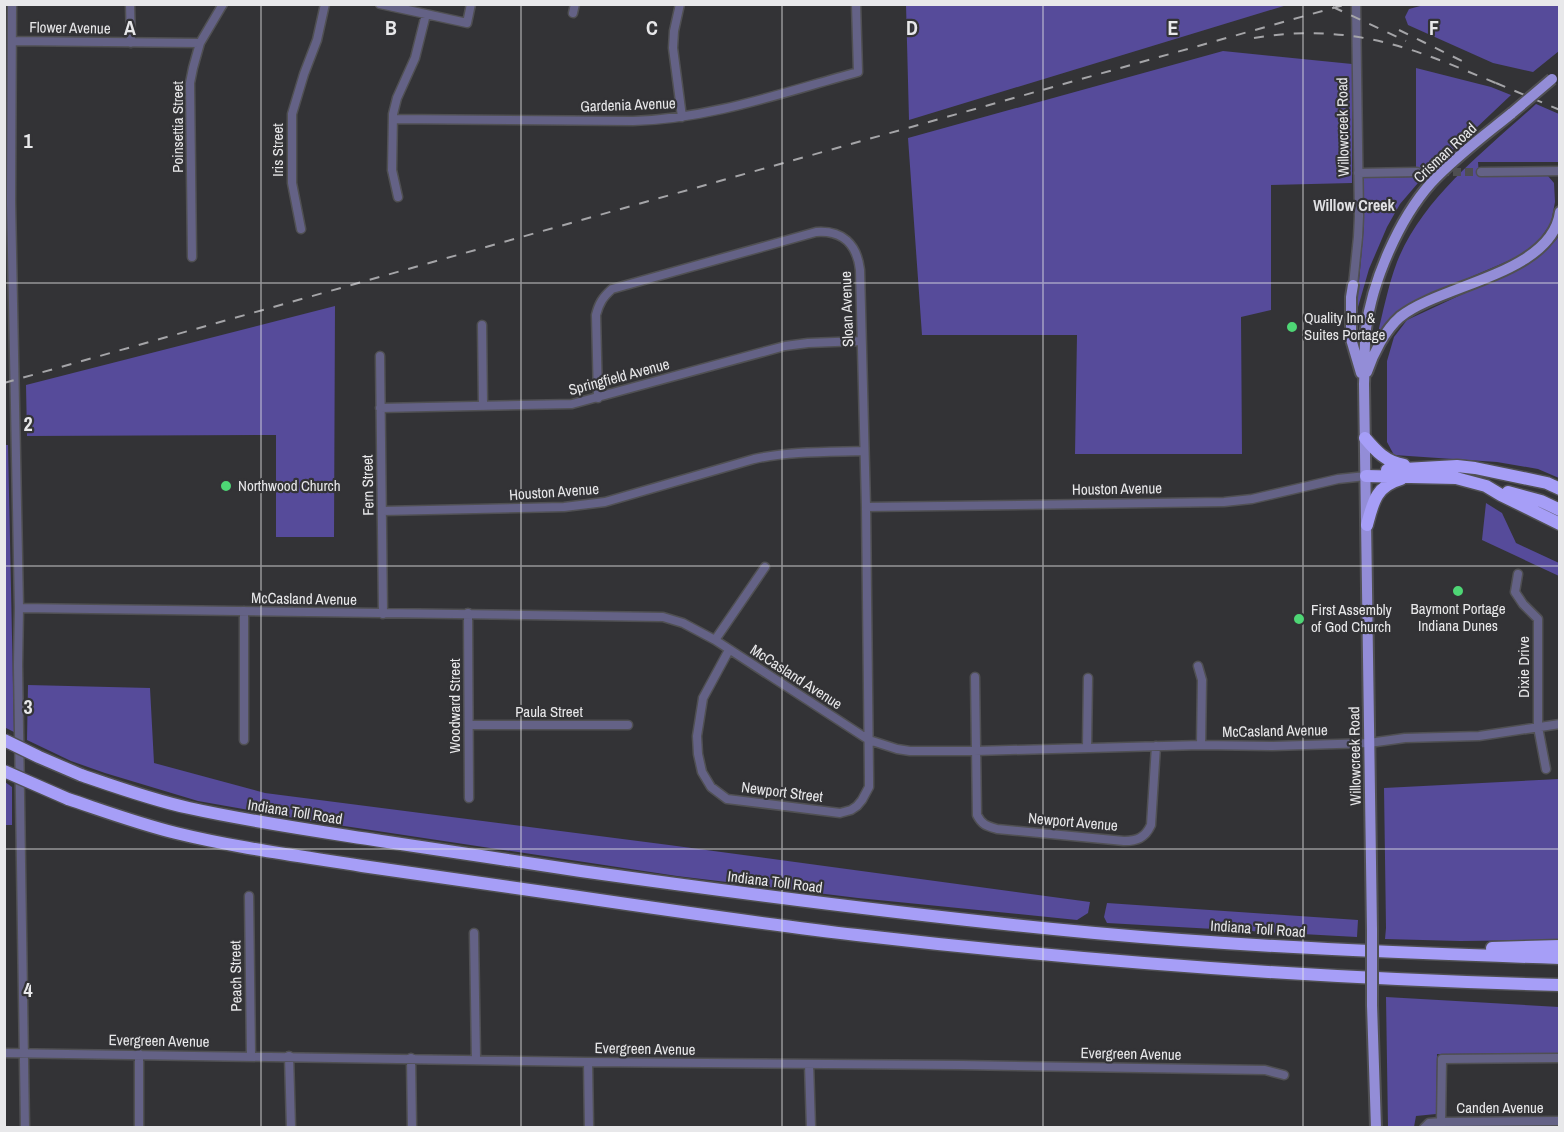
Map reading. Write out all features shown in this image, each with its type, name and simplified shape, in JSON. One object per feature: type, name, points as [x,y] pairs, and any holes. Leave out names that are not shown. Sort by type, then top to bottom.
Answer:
[{"type":"highway","points":[[1365,438],[1385,459],[1416,472],[1456,478],[1541,501],[1560,510]]},
{"type":"highway","points":[[1366,476],[1456,466],[1547,483],[1560,489]]},
{"type":"highway","points":[[1367,525],[1374,499],[1382,489],[1416,472]]},
{"type":"highway","points":[[1518,477],[1547,497],[1560,502]]},
{"type":"highway","points":[[1486,486],[1560,524]]},
{"type":"highway","name":"Indiana Toll Road","points":[[4,740],[81,776],[140,795],[238,819],[722,891],[874,910],[1096,933],[1305,948],[1560,958]]},
{"type":"highway","points":[[4,771],[68,799],[127,819],[234,845],[336,862],[707,915],[859,935],[1095,959],[1326,976],[1560,985]]},
{"type":"highway","points":[[1447,954],[1484,948],[1560,946]]},
{"type":"highway","points":[[1489,983],[1560,992]]},
{"type":"main road","name":"Crisman Road","points":[[1364,384],[1366,327],[1373,298],[1382,267],[1411,209],[1431,183],[1556,75]]},
{"type":"main road","points":[[1364,384],[1371,362],[1385,334],[1399,317],[1419,306],[1508,268],[1535,252],[1551,235],[1560,212]]},
{"type":"main road","points":[[1353,285],[1351,339],[1364,384]]},
{"type":"main road","name":"Willowcreek Road","points":[[1364,384],[1372,1005],[1376,1128]]},
{"type":"street","points":[[12,4],[11,202],[19,608],[25,1128]]},
{"type":"street","points":[[130,4],[130,43]]},
{"type":"street","name":"Poinsettia Street","points":[[192,257],[190,90],[200,43],[223,4]]},
{"type":"street","name":"Iris Street","points":[[301,229],[292,183],[292,114],[317,40],[326,4]]},
{"type":"street","points":[[380,4],[467,23],[471,4]]},
{"type":"street","points":[[680,4],[673,48],[682,117]]},
{"type":"street","name":"Gardenia Avenue","points":[[393,119],[633,121],[682,117],[716,111],[858,72],[856,4]]},
{"type":"street","name":"Willowcreek Road","points":[[1353,285],[1358,237],[1359,173],[1356,4]]},
{"type":"street","points":[[398,197],[392,174],[393,119],[397,98],[417,50],[426,14]]},
{"type":"street","name":"Flower Avenue","points":[[12,41],[200,43]]},
{"type":"street","points":[[1481,172],[1560,171]]},
{"type":"street","points":[[1359,173],[1417,172]]},
{"type":"street","name":"Sloan Avenue","points":[[598,398],[596,315],[599,304],[612,289],[816,232],[835,233],[845,238],[853,247],[858,258],[861,341],[869,740]]},
{"type":"street","points":[[482,325],[483,406]]},
{"type":"street","name":"Springfield Avenue","points":[[380,408],[572,405],[785,346],[861,341]]},
{"type":"street","name":"Fern Street","points":[[380,356],[383,614]]},
{"type":"street","name":"Houston Avenue","points":[[382,511],[588,505],[774,455],[864,451]]},
{"type":"street","name":"Houston Avenue","points":[[866,507],[1224,501],[1252,499],[1338,479],[1366,476]]},
{"type":"street","points":[[715,640],[765,567]]},
{"type":"street","name":"Dixie Drive","points":[[1518,574],[1515,592],[1538,620],[1538,727],[1546,768]]},
{"type":"street","name":"McCasland Avenue","points":[[19,608],[663,617],[683,623],[715,640],[869,740],[910,751],[1370,743],[1405,738],[1479,736],[1560,724]]},
{"type":"street","points":[[244,611],[244,740]]},
{"type":"street","name":"Woodward Street","points":[[468,613],[469,798]]},
{"type":"street","name":"Newport Street","points":[[729,650],[703,698],[697,736],[702,772],[711,787],[727,799],[834,813],[846,812],[857,806],[866,795],[869,740]]},
{"type":"street","points":[[1198,666],[1202,680],[1201,745]]},
{"type":"street","name":"Newport Avenue","points":[[975,677],[977,815],[985,826],[1132,841],[1140,839],[1150,825],[1156,746]]},
{"type":"street","points":[[1087,748],[1088,678]]},
{"type":"street","name":"Paula Street","points":[[469,725],[628,725]]},
{"type":"street","name":"Peach Street","points":[[249,896],[251,1056]]},
{"type":"street","points":[[474,933],[476,1059]]},
{"type":"street","name":"Evergreen Avenue","points":[[4,1053],[1265,1070],[1284,1075]]},
{"type":"street","points":[[139,1054],[140,1128]]},
{"type":"street","points":[[289,1056],[291,1128]]},
{"type":"street","points":[[411,1058],[412,1128]]},
{"type":"street","name":"Canden Avenue","points":[[1441,1122],[1442,1059],[1560,1058]]},
{"type":"street","points":[[588,1062],[590,1128]]},
{"type":"street","points":[[809,1064],[811,1128]]},
{"type":"street","name":"Canden Avenue","points":[[1424,1128],[1430,1123],[1441,1122],[1560,1121]]},
{"type":"shaded area","points":[[906,4],[1287,4],[1287,5],[909,120]]},
{"type":"shaded area","points":[[1424,5],[1559,5],[1559,51],[1533,72],[1493,63],[1408,25],[1405,17],[1409,9]]},
{"type":"shaded area","points":[[1223,51],[1352,64],[1352,183],[1271,185],[1271,310],[1241,317],[1242,454],[1075,454],[1077,335],[922,335],[908,138]]},
{"type":"shaded area","points":[[1416,68],[1491,87],[1511,95],[1418,183],[1400,204],[1387,227],[1369,269],[1356,314],[1364,226],[1363,178],[1416,177]]},
{"type":"shaded area","points":[[1536,104],[1559,114],[1559,162],[1478,162],[1479,176],[1548,176],[1554,183],[1555,202],[1551,223],[1537,243],[1515,258],[1417,300],[1396,314],[1377,337],[1397,262],[1422,217],[1477,157]]},
{"type":"shaded area","points":[[1559,234],[1559,478],[1538,469],[1497,462],[1394,455],[1387,442],[1387,361],[1394,337],[1407,320],[1529,263],[1557,239]]},
{"type":"shaded area","points":[[335,306],[334,537],[276,537],[276,435],[27,436],[26,385]]},
{"type":"shaded area","points":[[5,445],[8,445],[14,732],[4,727]]},
{"type":"shaded area","points":[[1486,503],[1502,513],[1516,543],[1559,563],[1559,576],[1482,540]]},
{"type":"shaded area","points":[[28,685],[150,688],[154,763],[265,793],[1090,902],[1088,913],[1077,920],[858,898],[677,876],[311,821],[198,801],[71,761],[27,740]]},
{"type":"shaded area","points":[[1559,779],[1559,939],[1460,941],[1385,939],[1384,788]]},
{"type":"shaded area","points":[[5,782],[12,787],[12,825],[5,825]]},
{"type":"shaded area","points":[[1107,903],[1358,920],[1357,937],[1107,923],[1104,917]]},
{"type":"shaded area","points":[[1386,997],[1559,1007],[1559,1053],[1437,1054],[1436,1114],[1416,1116],[1414,1127],[1388,1127]]},
{"type":"tunnel","points":[[1417,172],[1481,172]]},
{"type":"railway","points":[[4,383],[1347,4]]},
{"type":"railway","points":[[1333,7],[1406,41]]},
{"type":"railway","points":[[1399,30],[1466,63]]},
{"type":"railway","points":[[1254,38],[1306,33],[1374,40],[1419,53],[1503,86]]},
{"type":"railway","points":[[1496,83],[1560,110]]},
{"type":"place","name":"Quality Inn & Suites Portage","points":[[1292,327]]},
{"type":"place","name":"Northwood Church","points":[[226,486]]},
{"type":"place","name":"Baymont Portage Indiana Dunes","points":[[1458,591]]},
{"type":"place","name":"First Assembly of God Church","points":[[1299,619]]},
{"type":"district","name":"Willow Creek","points":[[1354,205]]}]
